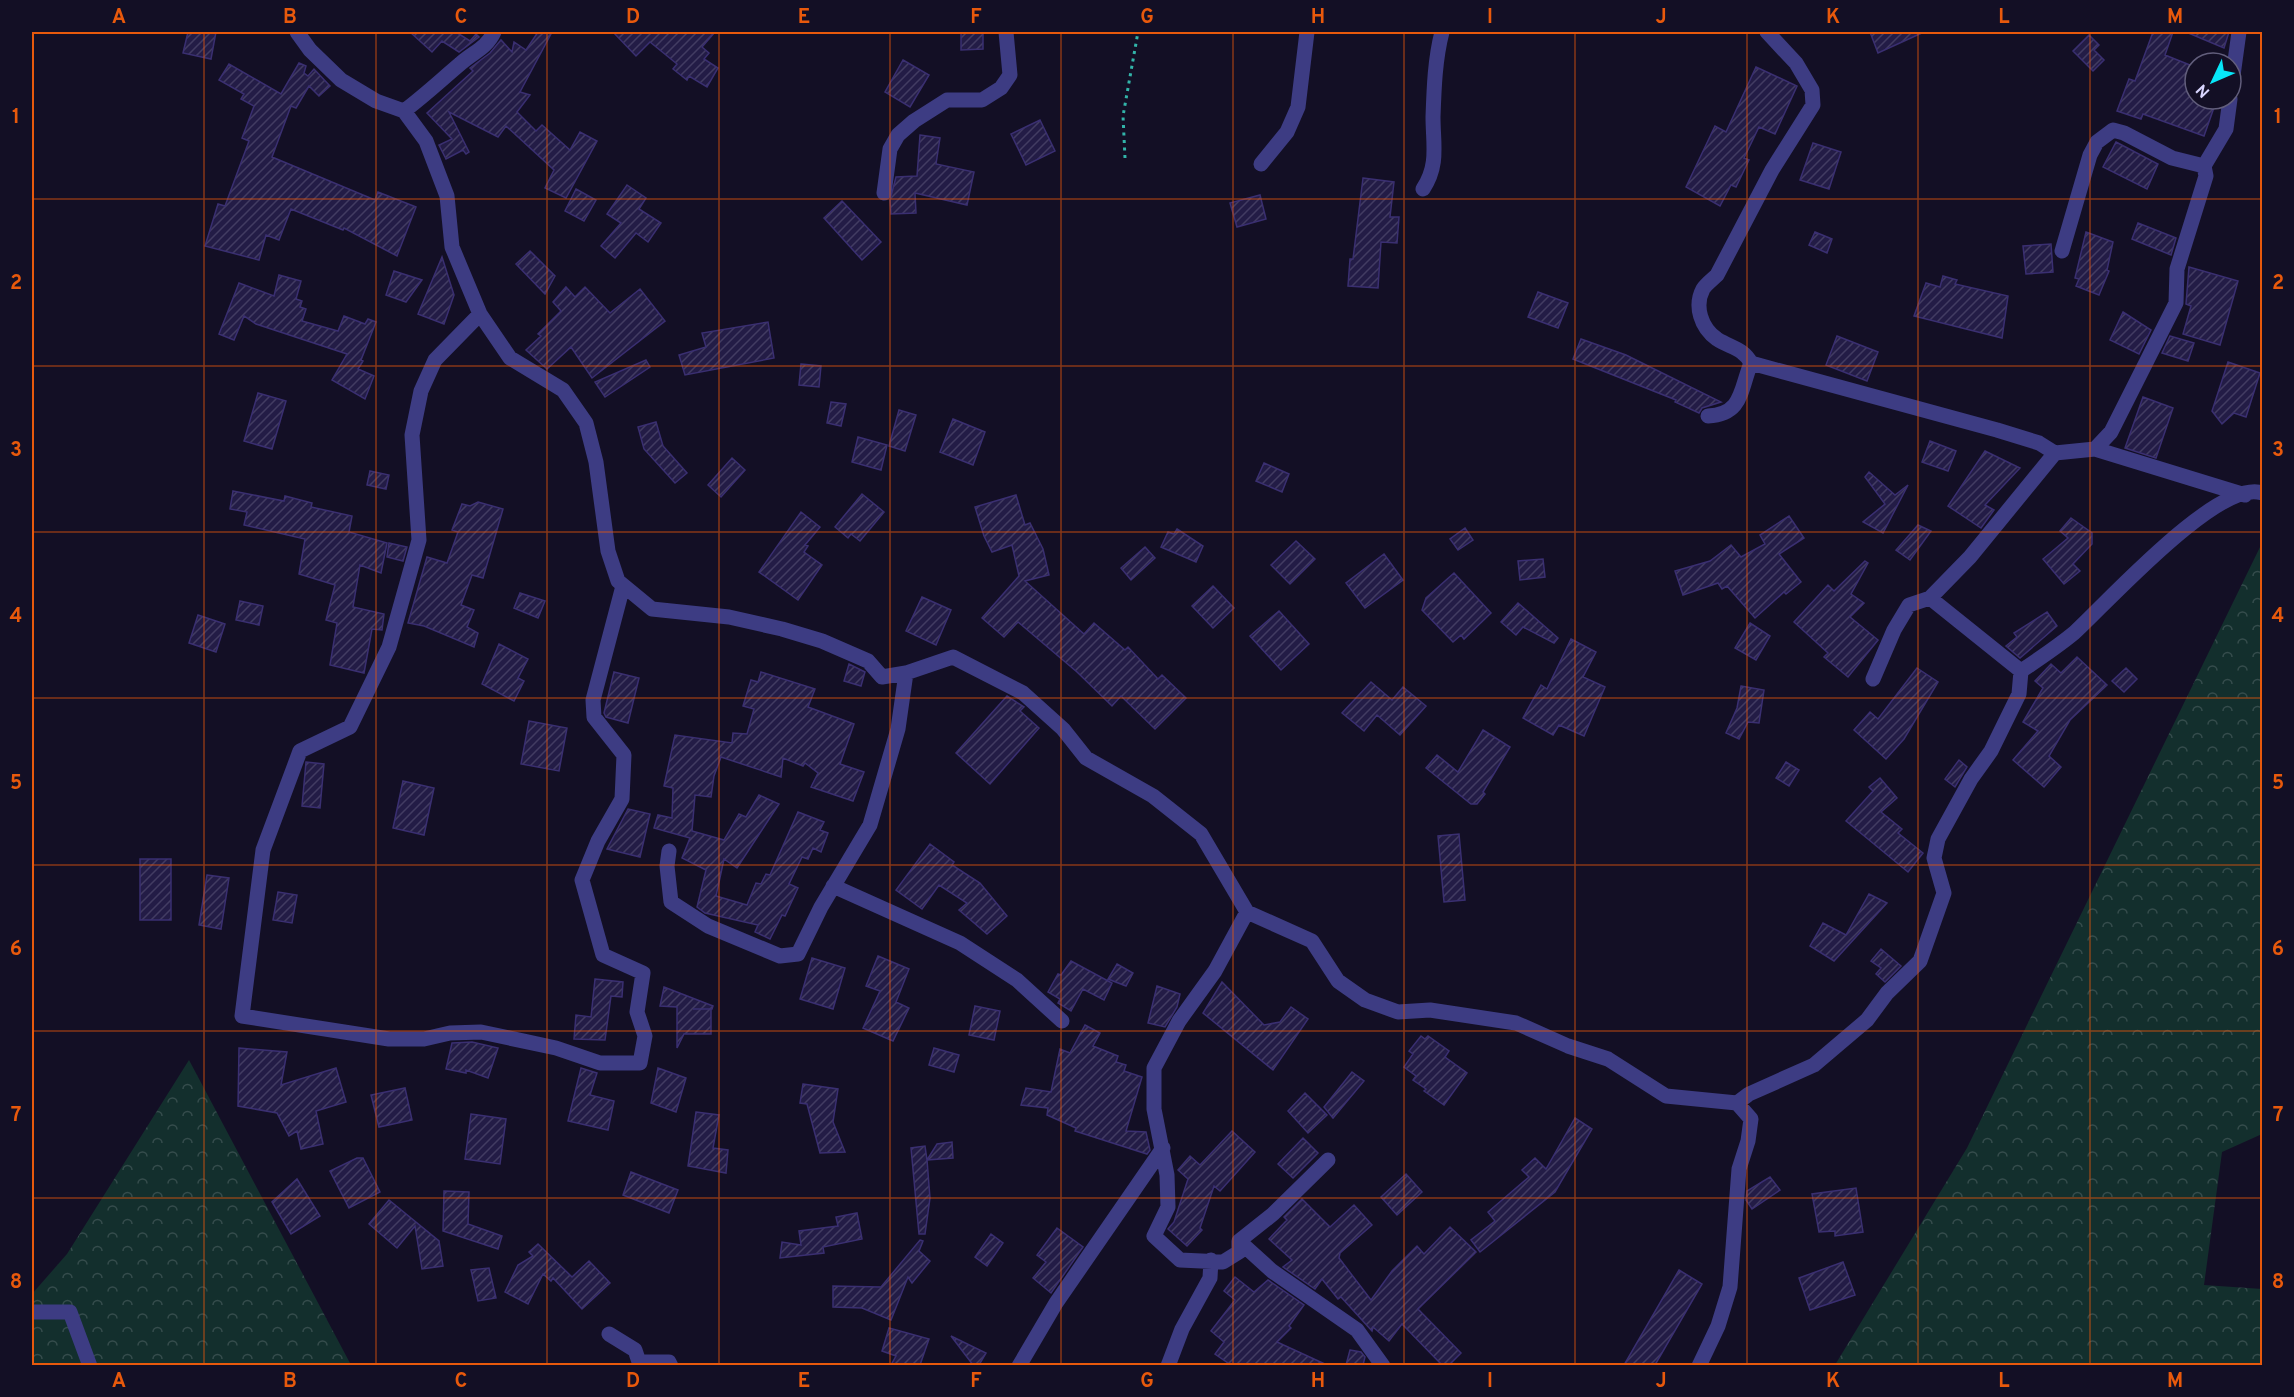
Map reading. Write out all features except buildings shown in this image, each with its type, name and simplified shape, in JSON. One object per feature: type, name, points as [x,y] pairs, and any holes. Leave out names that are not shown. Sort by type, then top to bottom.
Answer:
[{"type":"street","points":[[297,32],[310,50],[341,80],[376,101],[405,111],[426,141],[447,196],[452,247],[480,314],[510,358],[563,390],[586,423],[596,462],[608,551],[618,581],[652,609],[729,617],[822,641],[868,660],[882,677],[906,673],[953,657],[1023,693],[1063,729],[1086,758],[1153,796],[1201,834],[1247,912],[1312,941],[1338,981],[1365,1000],[1398,1011],[1430,1010],[1516,1023],[1568,1046],[1608,1059],[1666,1096],[1737,1103],[1749,1094],[1814,1065],[1867,1020],[1887,993],[1920,961],[1944,893],[1934,858],[1938,839],[1971,779],[1990,751],[2019,694],[2021,671],[2073,633],[2123,582],[2215,505],[2245,495],[2262,494]]},
{"type":"street","points":[[405,111],[436,87],[462,62],[481,51],[494,32]]},
{"type":"street","points":[[884,193],[890,149],[898,135],[914,121],[947,100],[982,100],[1002,88],[1010,75],[1006,32]]},
{"type":"street","points":[[1261,164],[1287,132],[1298,107],[1307,32]]},
{"type":"street","points":[[1423,189],[1432,176],[1436,152],[1433,119],[1436,56],[1442,32]]},
{"type":"street","points":[[1767,32],[1796,63],[1812,90],[1813,105],[1772,170],[1717,275],[1703,288],[1698,312],[1706,328],[1717,339],[1745,352],[1751,363],[1997,430],[2039,443],[2055,453],[2095,449],[2245,495]]},
{"type":"street","points":[[2237,51],[2240,32]]},
{"type":"street","points":[[2095,449],[2111,432],[2176,303],[2177,269],[2206,176],[2204,166],[2226,129],[2228,111]]},
{"type":"street","points":[[2062,251],[2090,155],[2097,142],[2113,130],[2124,133],[2172,158],[2204,166]]},
{"type":"street","points":[[480,314],[435,360],[421,391],[412,435],[418,540],[389,646],[350,727],[300,752],[263,850],[242,1016],[389,1039],[424,1039],[450,1033],[481,1032],[556,1048],[600,1063],[640,1064],[645,1036],[637,1012],[643,973],[603,955],[582,880],[598,841],[621,799],[625,776],[624,755],[594,717],[593,700],[623,586]]},
{"type":"street","points":[[1708,416],[1725,415],[1736,406],[1751,363]]},
{"type":"street","points":[[1873,679],[1894,630],[1909,605],[1930,598],[1970,557],[2055,453]]},
{"type":"street","points":[[1930,598],[2021,671]]},
{"type":"street","points":[[669,851],[667,866],[671,902],[708,926],[780,956],[798,954],[833,886],[870,825],[898,729],[906,673]]},
{"type":"street","points":[[833,886],[960,943],[1017,980],[1062,1021]]},
{"type":"street","points":[[1239,1241],[1239,1252],[1223,1262],[1180,1260],[1154,1236],[1168,1207],[1167,1175],[1154,1109],[1154,1068],[1179,1021],[1215,971],[1247,912]]},
{"type":"street","points":[[1699,1365],[1718,1326],[1730,1287],[1740,1169],[1751,1119],[1737,1103]]},
{"type":"street","points":[[1018,1365],[1056,1303],[1163,1148]]},
{"type":"street","points":[[1239,1241],[1273,1214],[1328,1160]]},
{"type":"street","points":[[1239,1241],[1272,1271],[1357,1330],[1383,1365]]},
{"type":"street","points":[[1168,1365],[1182,1329],[1210,1278],[1211,1260]]},
{"type":"street","points":[[32,1312],[70,1312],[90,1365]]},
{"type":"street","points":[[609,1334],[635,1350],[639,1362],[658,1360],[669,1362],[671,1365]]},
{"type":"path","points":[[1125,158],[1124,116],[1138,32]]},
{"type":"green space","points":[[2262,543],[2262,1134],[2222,1152],[2204,1285],[2262,1289],[2262,1365],[1835,1365],[1967,1148]]},
{"type":"green space","points":[[189,1060],[351,1365],[32,1366],[32,1294],[67,1254]]}]
